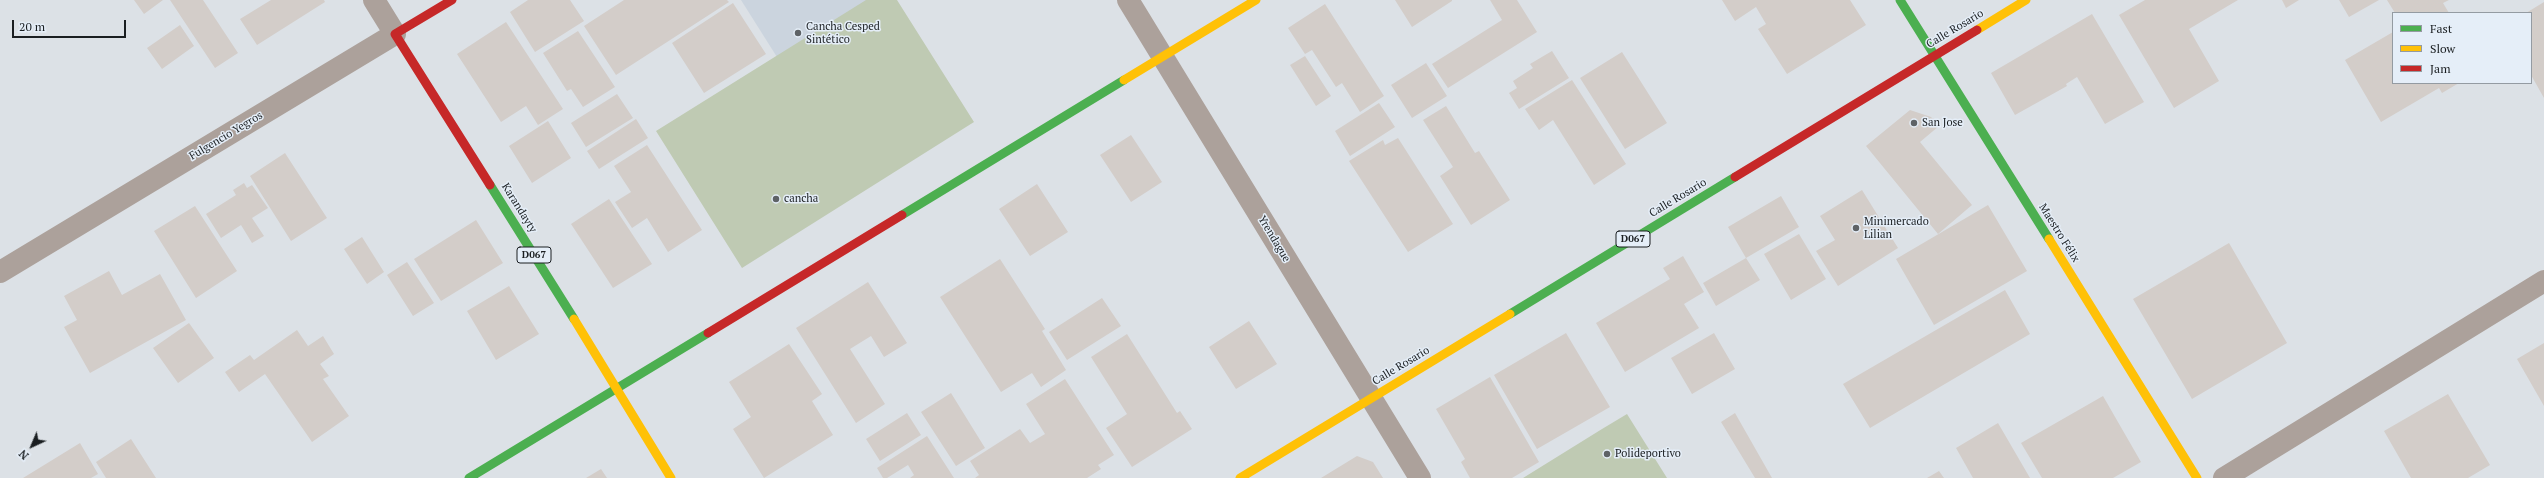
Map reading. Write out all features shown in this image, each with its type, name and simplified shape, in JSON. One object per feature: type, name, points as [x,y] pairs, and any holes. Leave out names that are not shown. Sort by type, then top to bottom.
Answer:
[{"type":"main road","name":"Fulgencio Yegros","points":[[395,34],[452,0]]},
{"type":"main road","points":[[469,478],[1256,0]]},
{"type":"main road","name":"Maestro Félix","points":[[1900,0],[2197,478]]},
{"type":"main road","name":"Calle Rosario","points":[[1240,478],[2026,0]]},
{"type":"main road","name":"Karandayty","points":[[395,34],[618,388],[671,478]]},
{"type":"street","points":[[374,0],[395,34]]},
{"type":"street","name":"Yrendague","points":[[1128,0],[1420,478]]},
{"type":"street","name":"Fulgencio Yegros","points":[[0,272],[395,34]]},
{"type":"street","points":[[2224,478],[2544,281]]},
{"type":"shaded area","name":"Cancha Cesped Sintético","points":[[741,0],[887,0],[782,65]]},
{"type":"green space","name":"cancha","points":[[866,0],[897,0],[974,122],[742,268],[656,131]]},
{"type":"green space","name":"Polideportivo","points":[[1627,414],[1667,478],[1523,478],[1602,429]]},
{"type":"building","points":[[134,0],[163,0],[144,14]]},
{"type":"building","points":[[170,0],[203,0],[238,53],[215,68]]},
{"type":"building","points":[[271,0],[324,0],[325,2],[257,45],[240,19]]},
{"type":"building","points":[[528,0],[570,0],[584,21],[535,52],[510,12]]},
{"type":"building","points":[[624,0],[727,0],[729,2],[616,75],[584,26]]},
{"type":"building","points":[[1395,0],[1452,0],[1452,1],[1412,27]]},
{"type":"building","points":[[1490,0],[1517,0],[1537,32],[1448,88],[1432,64],[1502,20]]},
{"type":"building","points":[[1722,0],[1850,0],[1866,25],[1787,74],[1758,29],[1766,24],[1756,7],[1735,21]]},
{"type":"building","points":[[2145,0],[2238,0],[2189,29],[2219,81],[2174,108],[2119,15]]},
{"type":"building","points":[[2282,0],[2299,0],[2286,8]]},
{"type":"building","points":[[2339,0],[2379,0],[2349,17]]},
{"type":"building","points":[[2387,0],[2449,0],[2443,3],[2448,12],[2394,12]]},
{"type":"building","points":[[2544,2],[2544,98],[2532,77],[2532,12],[2528,12]]},
{"type":"building","points":[[733,3],[766,54],[704,93],[672,43]]},
{"type":"building","points":[[1325,4],[1384,96],[1360,112],[1342,83],[1336,87],[1312,50],[1305,54],[1288,28]]},
{"type":"building","points":[[2092,14],[2144,102],[2105,124],[2077,77],[2066,84],[2067,86],[2015,115],[1991,73]]},
{"type":"building","points":[[506,22],[563,109],[538,125],[526,106],[501,122],[457,54]]},
{"type":"building","points":[[180,25],[194,46],[162,69],[147,48]]},
{"type":"building","points":[[578,31],[615,87],[583,107],[571,89],[567,91],[543,53]]},
{"type":"building","points":[[2392,33],[2392,84],[2457,84],[2442,93],[2439,88],[2381,122],[2345,60]]},
{"type":"building","points":[[1552,51],[1569,78],[1519,109],[1509,93],[1517,88],[1513,81],[1533,68],[1530,64]]},
{"type":"building","points":[[1622,52],[1667,123],[1625,149],[1580,78]]},
{"type":"building","points":[[1305,56],[1331,96],[1316,106],[1290,65]]},
{"type":"building","points":[[1426,63],[1447,96],[1412,118],[1391,85]]},
{"type":"building","points":[[1572,80],[1626,164],[1594,185],[1553,120],[1539,130],[1525,109]]},
{"type":"building","points":[[617,94],[633,118],[586,147],[571,123]]},
{"type":"building","points":[[1379,103],[1395,127],[1350,156],[1335,131]]},
{"type":"building","points":[[1446,106],[1475,153],[1479,151],[1510,200],[1471,225],[1440,176],[1453,167],[1423,120]]},
{"type":"building","points":[[1910,110],[1931,117],[1939,126],[1920,142],[1972,205],[1938,234],[1866,146]]},
{"type":"building","points":[[636,119],[648,138],[599,169],[587,151]]},
{"type":"building","points":[[548,121],[571,158],[532,183],[509,146]]},
{"type":"building","points":[[1131,135],[1162,182],[1131,202],[1100,155]]},
{"type":"building","points":[[1398,138],[1453,224],[1408,252],[1349,161],[1383,140],[1385,145]]},
{"type":"building","points":[[647,145],[702,230],[668,252],[647,218],[632,228],[615,202],[631,192],[614,166]]},
{"type":"building","points":[[285,153],[327,218],[291,241],[250,176]]},
{"type":"building","points":[[244,183],[247,188],[252,185],[268,208],[252,218],[264,236],[252,243],[241,225],[221,238],[206,214],[236,195],[233,190]]},
{"type":"building","points":[[1037,184],[1068,232],[1030,256],[999,209]]},
{"type":"building","name":"Minimercado Lilian","points":[[1862,190],[1898,248],[1838,286],[1816,251],[1835,240],[1820,216]]},
{"type":"building","points":[[1781,196],[1799,227],[1746,258],[1728,227]]},
{"type":"building","points":[[609,199],[652,264],[613,288],[571,224]]},
{"type":"building","points":[[1988,205],[2027,271],[1934,325],[1896,259]]},
{"type":"building","points":[[195,206],[237,271],[196,298],[154,231]]},
{"type":"building","points":[[476,220],[503,263],[441,301],[414,259]]},
{"type":"building","points":[[1799,234],[1826,279],[1791,300],[1764,254]]},
{"type":"building","points":[[362,237],[384,272],[367,284],[344,249]]},
{"type":"building","points":[[2229,243],[2287,343],[2192,399],[2133,299]]},
{"type":"building","points":[[1683,256],[1704,292],[1684,304],[1699,328],[1625,372],[1596,323],[1670,279],[1663,268]]},
{"type":"building","points":[[1746,258],[1760,280],[1716,306],[1703,283]]},
{"type":"building","points":[[1000,259],[1045,329],[1042,331],[1066,370],[1041,387],[1032,373],[1001,392],[940,297]]},
{"type":"building","points":[[407,262],[434,303],[413,316],[387,275]]},
{"type":"building","points":[[109,271],[122,295],[160,274],[186,320],[90,373],[64,327],[77,320],[64,296]]},
{"type":"building","points":[[868,282],[907,343],[884,357],[871,336],[850,349],[885,404],[856,423],[796,328]]},
{"type":"building","points":[[509,286],[539,334],[496,360],[467,311]]},
{"type":"building","points":[[2005,290],[2030,334],[1870,428],[1843,384]]},
{"type":"building","points":[[1102,298],[1121,326],[1067,360],[1049,332]]},
{"type":"building","points":[[1249,321],[1277,364],[1236,389],[1209,347]]},
{"type":"building","points":[[189,323],[214,358],[178,383],[153,348]]},
{"type":"building","points":[[297,330],[308,346],[323,336],[334,354],[320,364],[329,376],[323,379],[349,416],[312,442],[265,374],[239,392],[225,372],[250,355],[254,360]]},
{"type":"building","points":[[1566,333],[1610,407],[1537,449],[1494,375]]},
{"type":"building","points":[[1714,333],[1735,369],[1692,394],[1671,358]]},
{"type":"building","points":[[1127,334],[1177,413],[1180,411],[1192,429],[1132,467],[1106,428],[1127,414],[1091,357]]},
{"type":"building","points":[[2544,343],[2544,406],[2517,359]]},
{"type":"building","points":[[789,344],[822,394],[812,401],[833,435],[764,478],[733,429],[751,417],[729,382]]},
{"type":"building","points":[[1490,377],[1539,462],[1512,478],[1470,478],[1461,462],[1465,459],[1436,409]]},
{"type":"building","points":[[1065,379],[1114,455],[1098,465],[1101,469],[1087,478],[975,478],[979,475],[970,461],[1020,429],[1030,443],[1045,434],[1026,404]]},
{"type":"building","points":[[951,393],[985,448],[956,466],[921,412]]},
{"type":"building","points":[[2448,394],[2490,465],[2468,478],[2411,478],[2384,431]]},
{"type":"building","points":[[2103,396],[2141,462],[2113,478],[2042,478],[2021,443]]},
{"type":"building","points":[[907,413],[921,435],[880,461],[866,439]]},
{"type":"building","points":[[1735,413],[1772,478],[1755,478],[1721,422]]},
{"type":"building","points":[[1998,423],[2030,478],[1973,478],[1956,448]]},
{"type":"building","points":[[927,436],[954,478],[910,478],[914,475],[908,465],[887,478],[883,478],[877,468]]},
{"type":"building","points":[[131,439],[156,478],[106,478],[96,462]]},
{"type":"building","points":[[80,443],[98,474],[91,478],[23,478]]},
{"type":"building","points":[[1357,456],[1373,462],[1383,478],[1321,478]]},
{"type":"building","points":[[601,469],[607,478],[586,478]]},
{"type":"building","points":[[1939,471],[1944,478],[1927,478]]},
{"type":"traffic: fast","points":[[1900,0],[2049,239]]},
{"type":"traffic: fast","points":[[902,215],[1124,80]]},
{"type":"traffic: fast","points":[[1510,314],[1735,177]]},
{"type":"traffic: fast","points":[[490,185],[574,319]]},
{"type":"traffic: fast","points":[[469,478],[708,333]]},
{"type":"traffic: slow","points":[[1124,80],[1256,0]]},
{"type":"traffic: slow","points":[[1977,30],[2026,0]]},
{"type":"traffic: slow","points":[[2049,239],[2197,478]]},
{"type":"traffic: slow","points":[[1240,478],[1510,314]]},
{"type":"traffic: slow","points":[[574,319],[671,478]]},
{"type":"traffic: jam","points":[[452,0],[395,34],[490,185]]},
{"type":"traffic: jam","points":[[1735,177],[1977,30]]},
{"type":"traffic: jam","points":[[708,333],[902,215]]},
{"type":"place","name":"Cancha Cesped Sintético","points":[[798,33]]},
{"type":"place","name":"San Jose","points":[[1914,123]]},
{"type":"place","name":"cancha","points":[[776,199]]},
{"type":"place","name":"Minimercado Lilian","points":[[1856,228]]},
{"type":"place","name":"Polideportivo","points":[[1607,454]]}]
